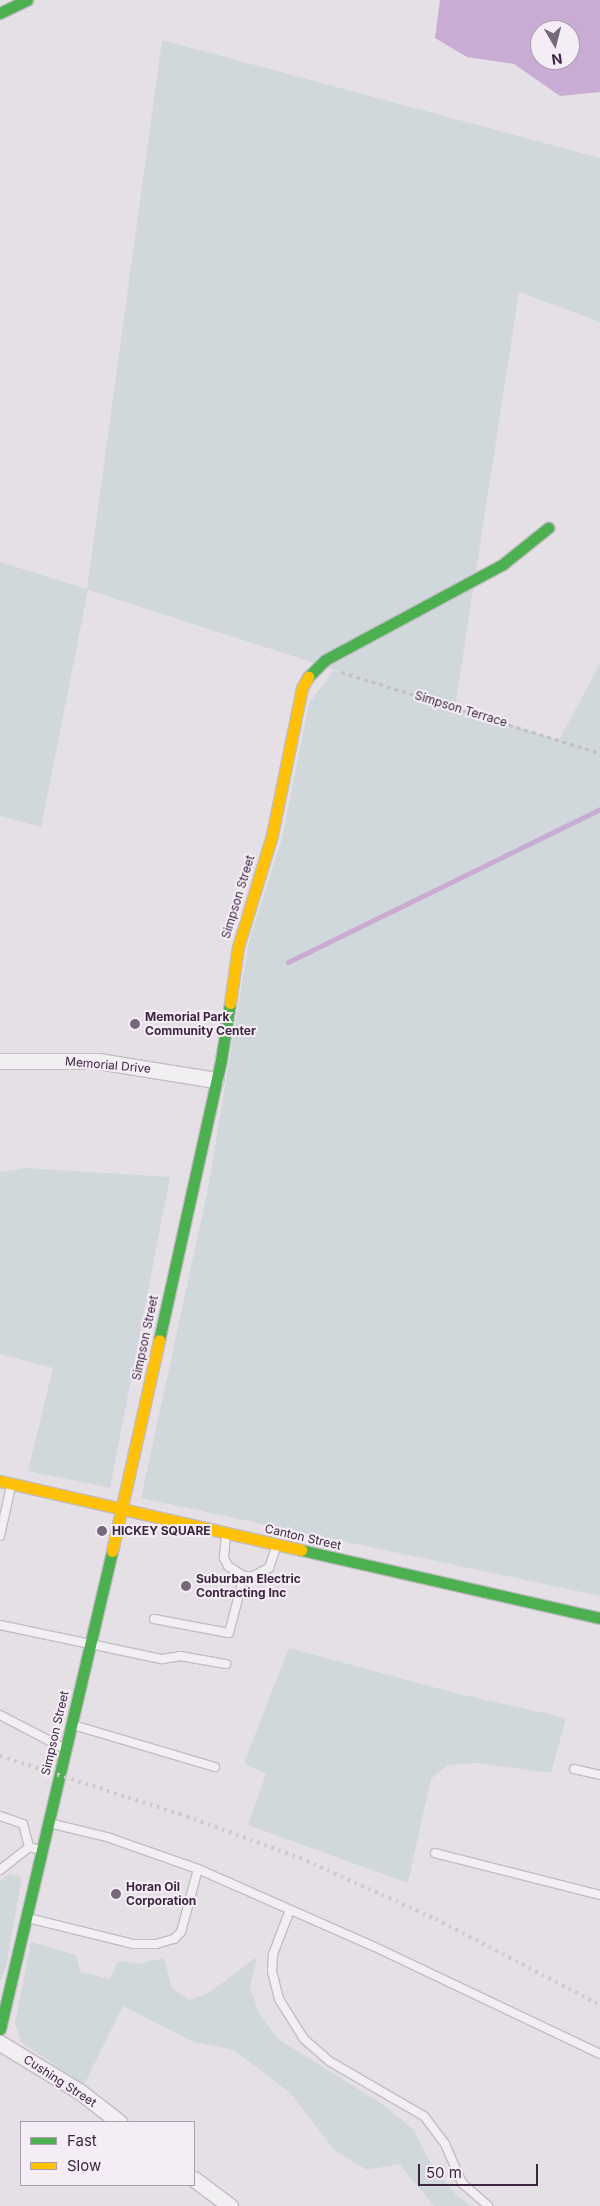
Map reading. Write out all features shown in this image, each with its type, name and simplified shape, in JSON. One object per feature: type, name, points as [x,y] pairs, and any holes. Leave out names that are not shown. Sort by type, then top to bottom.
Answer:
[{"type":"street","points":[[0,13],[27,0]]},
{"type":"street","name":"Simpson Street","points":[[0,2029],[122,1509],[215,1080],[238,947],[272,835],[299,699],[310,674],[325,660],[503,564],[548,528]]},
{"type":"street","name":"Memorial Drive","points":[[0,1061],[121,1063],[215,1080]]},
{"type":"street","name":"Canton Street","points":[[6,1483],[600,1618]]},
{"type":"street","name":"Cushing Street","points":[[0,2042],[79,2091],[118,2121]]},
{"type":"street","points":[[195,2180],[230,2206]]},
{"type":"lane","points":[[0,1536],[6,1483]]},
{"type":"lane","points":[[227,1532],[224,1558],[228,1566],[244,1576],[253,1576],[269,1568],[277,1545]]},
{"type":"lane","points":[[154,1619],[229,1633],[244,1576]]},
{"type":"lane","points":[[0,1625],[162,1659],[180,1656],[226,1664]]},
{"type":"lane","points":[[0,1715],[65,1749]]},
{"type":"lane","points":[[71,1724],[215,1767]]},
{"type":"lane","points":[[574,1769],[600,1775]]},
{"type":"lane","points":[[0,1816],[23,1824],[29,1847]]},
{"type":"lane","points":[[48,1823],[107,1837],[198,1869],[600,2054]]},
{"type":"lane","points":[[29,1847],[42,1851]]},
{"type":"lane","points":[[0,1870],[29,1847]]},
{"type":"lane","points":[[435,1853],[600,1895]]},
{"type":"lane","points":[[26,1918],[133,1944],[156,1944],[174,1939],[181,1932],[198,1869]]},
{"type":"lane","points":[[290,1910],[273,1954],[272,1970],[279,1999],[304,2039],[330,2061],[424,2116],[445,2144],[462,2183],[488,2206]]},
{"type":"path","name":"Simpson Terrace","points":[[325,660],[334,670],[600,753]]},
{"type":"shaded area","points":[[440,0],[600,0],[600,92],[560,96],[514,64],[467,57],[435,38]]},
{"type":"shaded area","points":[[162,40],[600,158],[600,322],[519,292],[455,707],[559,740],[600,664],[600,1596],[141,1498],[209,1184],[249,941],[282,838],[309,703],[334,670],[376,683],[88,590],[41,827],[0,816],[0,562],[87,589]]},
{"type":"shaded area","points":[[24,1168],[170,1177],[110,1488],[28,1471],[53,1368],[0,1354],[0,1172]]},
{"type":"shaded area","points":[[289,1648],[455,1693],[566,1718],[551,1773],[477,1763],[448,1765],[431,1779],[408,1883],[248,1825],[266,1774],[244,1763]]},
{"type":"shaded area","points":[[10,1873],[22,1878],[6,1966],[0,1982],[0,1881]]},
{"type":"shaded area","points":[[31,1942],[76,1955],[80,1972],[110,1979],[118,1961],[139,1964],[164,1958],[172,1988],[189,2000],[209,1993],[257,1957],[250,1987],[259,2013],[278,2039],[382,2104],[414,2130],[431,2164],[457,2196],[472,2206],[434,2206],[399,2164],[367,2170],[335,2151],[290,2093],[234,2050],[194,2042],[123,2006],[84,2085],[21,2042],[15,2023]]},
{"type":"waterway","points":[[288,962],[600,809]]},
{"type":"railway","points":[[0,1756],[180,1814],[300,1858],[436,1919],[600,2005]]},
{"type":"traffic: fast","points":[[0,13],[27,0]]},
{"type":"traffic: fast","points":[[308,677],[325,660],[503,564],[548,528]]},
{"type":"traffic: fast","points":[[159,1340],[221,1060],[230,1003]]},
{"type":"traffic: fast","points":[[301,1550],[600,1618]]},
{"type":"traffic: fast","points":[[0,2029],[112,1551]]},
{"type":"traffic: slow","points":[[230,1003],[238,947],[272,835],[302,688],[308,677]]},
{"type":"traffic: slow","points":[[112,1551],[159,1340]]},
{"type":"traffic: slow","points":[[0,1481],[301,1550]]},
{"type":"place","name":"Memorial Park Community Center","points":[[135,1024]]},
{"type":"place","name":"HICKEY SQUARE","points":[[102,1531]]},
{"type":"place","name":"Suburban Electric Contracting Inc","points":[[186,1586]]},
{"type":"place","name":"Horan Oil Corporation","points":[[116,1894]]}]
